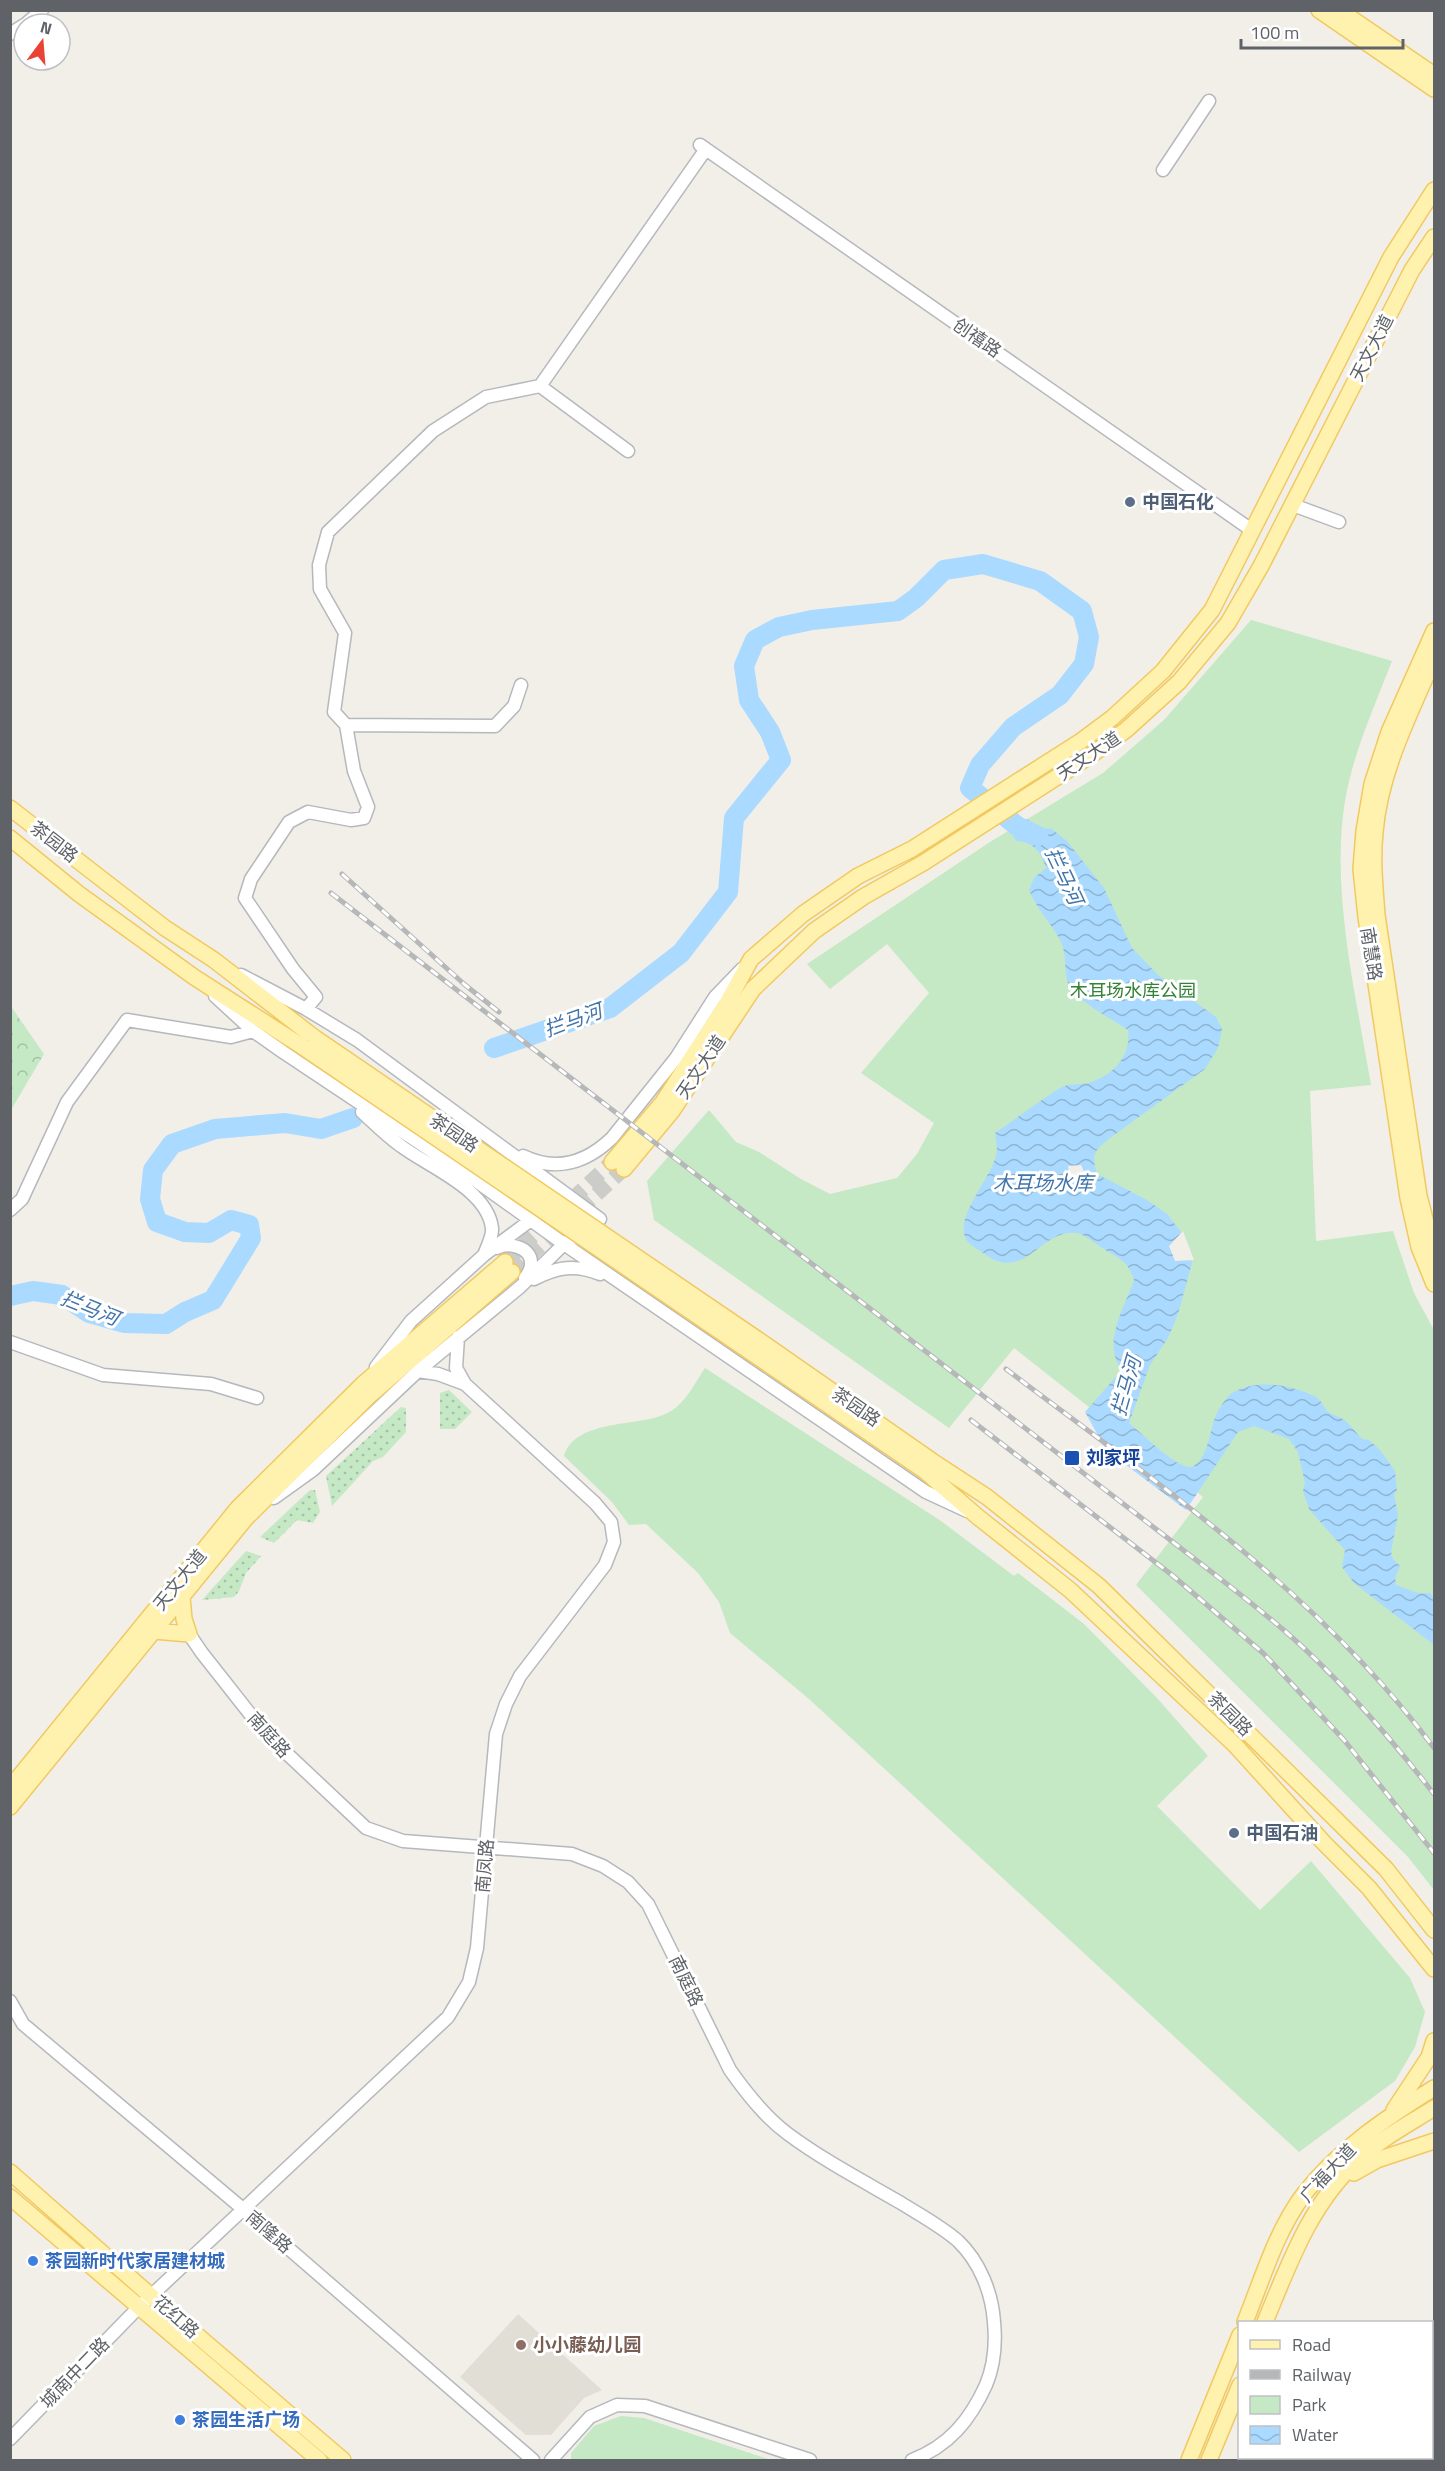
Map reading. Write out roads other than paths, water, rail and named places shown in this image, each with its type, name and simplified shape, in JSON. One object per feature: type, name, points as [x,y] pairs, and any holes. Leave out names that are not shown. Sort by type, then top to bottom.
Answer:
[{"type":"main road","points":[[1319,10],[1434,89]]},
{"type":"main road","points":[[1340,10],[1434,75]]},
{"type":"main road","points":[[1411,73],[1434,97]]},
{"type":"main road","name":"天文大道","points":[[1434,190],[1391,257],[1212,610],[1163,671],[1112,718],[1081,741],[912,849],[852,879],[803,914],[751,960],[726,1005],[663,1102],[618,1165],[672,1111],[753,989],[814,931],[863,897],[922,863],[1090,756],[1126,730],[1179,682],[1228,623],[1293,505],[1412,270],[1434,237]]},
{"type":"main road","points":[[1421,212],[1434,202]]},
{"type":"main road","name":"南慧路","points":[[1434,631],[1389,732],[1372,784],[1364,831],[1362,869],[1366,917],[1408,1198],[1419,1247],[1434,1284]]},
{"type":"main road","name":"南慧路","points":[[1434,658],[1400,737],[1383,787],[1375,831],[1373,869],[1377,915],[1419,1196],[1434,1254]]},
{"type":"main road","name":"茶园路","points":[[10,808],[165,928],[214,960],[309,1043]]},
{"type":"main road","name":"茶园路","points":[[10,838],[79,894],[194,977],[309,1043],[751,1335],[928,1466],[987,1497],[1099,1586],[1386,1869],[1434,1929]]},
{"type":"main road","name":"天文大道","points":[[10,1788],[238,1508],[363,1384],[509,1267],[370,1395],[246,1518],[10,1807]]},
{"type":"main road","name":"茶园路","points":[[928,1466],[978,1517],[1070,1590],[1235,1745],[1325,1844],[1369,1888],[1434,1969]]},
{"type":"main road","points":[[154,1630],[189,1634],[184,1619],[182,1597]]},
{"type":"main road","points":[[1390,2115],[1429,2057],[1434,2041]]},
{"type":"main road","name":"广福大道","points":[[1245,2321],[1280,2236],[1304,2195],[1344,2151],[1390,2115],[1434,2088]]},
{"type":"main road","name":"广福大道","points":[[1265,2321],[1297,2245],[1318,2206],[1359,2159],[1404,2126],[1434,2108]]},
{"type":"main road","points":[[1338,2181],[1377,2160],[1434,2141]]},
{"type":"main road","name":"花红路","points":[[10,2172],[343,2460]]},
{"type":"main road","name":"花红路","points":[[10,2197],[319,2460]]},
{"type":"main road","points":[[1188,2460],[1238,2337]]},
{"type":"main road","points":[[1209,2460],[1238,2388]]},
{"type":"street","points":[[1163,170],[1209,101]]},
{"type":"street","name":"创禧路","points":[[540,386],[703,147],[1253,531]]},
{"type":"street","points":[[306,1010],[316,997],[293,969],[245,897],[251,879],[289,822],[308,812],[351,820],[364,818],[368,807],[354,771],[346,725],[334,712],[345,633],[320,590],[319,565],[328,532],[433,431],[486,397],[540,386],[628,451]]},
{"type":"street","points":[[1293,505],[1339,522]]},
{"type":"street","points":[[346,725],[495,726],[514,706],[521,685]]},
{"type":"street","name":"茶园路","points":[[214,960],[357,1040],[600,1219]]},
{"type":"street","name":"天文大道","points":[[499,1144],[533,1161],[554,1165],[577,1162],[600,1150],[676,1058],[715,997],[751,960]]},
{"type":"street","name":"茶园路","points":[[194,977],[254,1031],[330,1084],[472,1178],[564,1244],[926,1492],[978,1517]]},
{"type":"street","points":[[10,1210],[22,1199],[67,1102],[127,1020],[231,1037],[254,1031]]},
{"type":"street","points":[[330,1084],[400,1146],[467,1189],[478,1200],[485,1209],[492,1230],[484,1255]]},
{"type":"street","points":[[472,1178],[496,1183],[504,1179],[508,1172],[509,1161],[499,1144]]},
{"type":"street","name":"天文大道","points":[[363,1384],[411,1321],[484,1255],[531,1220],[563,1192]]},
{"type":"street","name":"天文大道","points":[[246,1518],[313,1470],[418,1371],[520,1287],[564,1244],[600,1219]]},
{"type":"street","points":[[484,1255],[502,1245],[514,1245],[524,1250],[531,1259],[532,1267],[520,1287]]},
{"type":"street","points":[[520,1287],[553,1269],[573,1266],[591,1270],[625,1285]]},
{"type":"street","points":[[458,1337],[456,1368],[465,1384]]},
{"type":"street","points":[[10,1342],[103,1375],[211,1384],[257,1398]]},
{"type":"street","points":[[418,1371],[438,1374],[465,1384]]},
{"type":"street","name":"南凤路","points":[[139,2307],[448,2017],[469,1982],[477,1948],[496,1734],[506,1704],[520,1676],[606,1565],[614,1542],[611,1522],[595,1503],[465,1384]]},
{"type":"street","name":"南庭路","points":[[189,1634],[266,1733],[290,1759],[366,1828],[403,1841],[572,1854],[603,1866],[628,1882],[648,1904],[730,2070],[764,2113],[786,2133],[815,2153],[932,2222],[958,2241],[978,2267],[993,2303],[996,2339],[990,2376],[975,2409],[957,2433],[931,2453],[912,2460]]},
{"type":"street","name":"南隆路","points":[[10,2001],[24,2024],[533,2460]]},
{"type":"street","name":"城南中二路","points":[[10,2439],[139,2307]]},
{"type":"street","points":[[551,2460],[590,2417],[617,2405],[645,2406],[810,2460]]},
{"type":"water","name":"木耳场水库","points":[[1027,819],[1041,828],[1052,829],[1067,841],[1104,888],[1132,948],[1159,976],[1216,1017],[1222,1029],[1218,1048],[1205,1069],[1110,1138],[1100,1146],[1094,1157],[1097,1174],[1147,1200],[1167,1214],[1181,1232],[1192,1263],[1178,1314],[1168,1338],[1150,1365],[1129,1423],[1169,1457],[1191,1467],[1202,1458],[1215,1417],[1226,1398],[1232,1393],[1252,1386],[1274,1385],[1296,1389],[1318,1398],[1327,1411],[1343,1419],[1362,1439],[1369,1440],[1380,1450],[1395,1471],[1397,1490],[1394,1494],[1398,1515],[1391,1552],[1393,1559],[1400,1566],[1395,1578],[1396,1585],[1418,1593],[1430,1593],[1434,1598],[1434,1645],[1354,1583],[1342,1567],[1345,1550],[1309,1509],[1303,1491],[1305,1483],[1298,1452],[1289,1439],[1254,1426],[1238,1432],[1186,1510],[1106,1450],[1085,1412],[1122,1370],[1116,1359],[1114,1337],[1134,1280],[1123,1262],[1077,1233],[1064,1234],[1010,1263],[998,1261],[968,1242],[964,1233],[964,1223],[993,1164],[997,1150],[995,1133],[1063,1086],[1088,1083],[1105,1076],[1118,1064],[1127,1048],[1128,1030],[1080,998],[1069,985],[1062,946],[1029,890],[1034,878],[1046,868],[1036,849],[1027,843],[1016,841],[1010,830]]},
{"type":"waterway","name":"拦马河","points":[[494,1048],[610,1008],[681,953],[728,892],[734,818],[781,760],[770,732],[749,700],[744,666],[755,640],[779,627],[812,620],[898,611],[916,598],[944,570],[983,564],[1040,581],[1082,611],[1089,637],[1084,664],[1060,695],[1013,727],[980,765],[970,788],[1017,826],[1038,836]]},
{"type":"waterway","name":"拦马河","points":[[10,1296],[33,1291],[62,1295],[89,1313],[124,1323],[166,1324],[185,1312],[213,1300],[251,1238],[249,1225],[231,1220],[209,1233],[185,1232],[157,1222],[150,1199],[153,1170],[172,1144],[215,1129],[285,1123],[321,1129],[353,1118]]},
{"type":"tunnel","points":[[505,1262],[612,1162]]},
{"type":"tunnel","points":[[512,1272],[624,1169]]},
{"type":"railway","points":[[342,874],[464,984],[499,1012]]},
{"type":"railway","points":[[331,893],[1178,1546],[1286,1632],[1345,1689],[1400,1751],[1434,1794]]},
{"type":"railway","points":[[1006,1369],[1178,1499],[1288,1590],[1389,1692],[1434,1748]]},
{"type":"railway","points":[[971,1420],[1172,1575],[1263,1653],[1344,1740],[1434,1853]]},
{"type":"place","name":"中国石化","points":[[1130,502]]},
{"type":"place","name":"刘家坪","points":[[1072,1458]]},
{"type":"place","name":"中国石油","points":[[1234,1833]]},
{"type":"place","name":"茶园新时代家居建材城","points":[[33,2261]]},
{"type":"place","name":"小小藤幼儿园","points":[[521,2345]]},
{"type":"place","name":"茶园生活广场","points":[[180,2420]]},
{"type":"park label","name":"木耳场水库公园","points":[[1133,991]]}]
